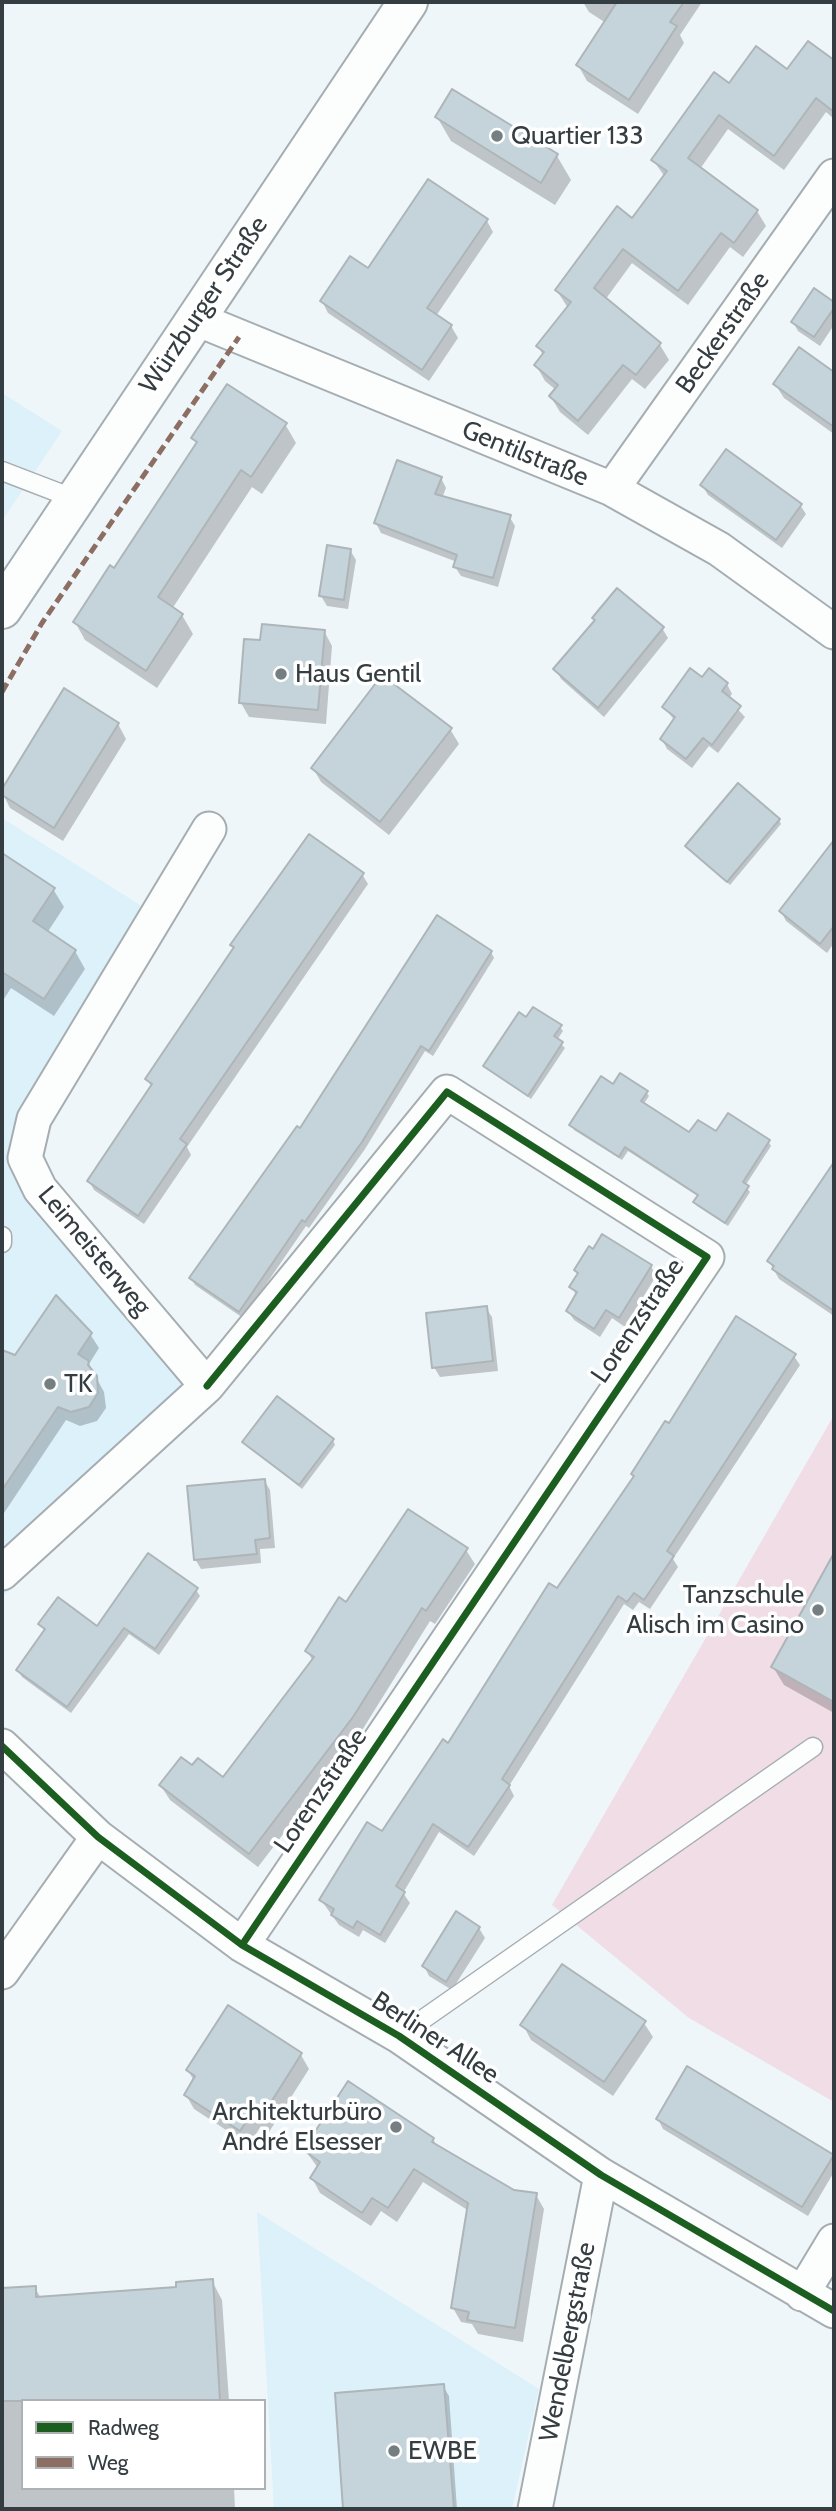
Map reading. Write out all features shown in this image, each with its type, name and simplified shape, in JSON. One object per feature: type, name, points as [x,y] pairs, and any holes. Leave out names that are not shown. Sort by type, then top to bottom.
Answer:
[{"type":"main road","name":"Würzburger Straße","points":[[2,609],[194,318],[408,2]]},
{"type":"street","name":"Beckerstraße","points":[[612,489],[834,176]]},
{"type":"street","name":"Gentilstraße","points":[[194,318],[612,489],[719,549],[834,632]]},
{"type":"street","name":"Leimeisterweg","points":[[207,1386],[40,1189],[25,1158],[34,1119],[209,829]]},
{"type":"street","name":"Lorenzstraße","points":[[207,1386],[447,1092],[707,1257],[242,1945]]},
{"type":"street","points":[[2,1573],[207,1386]]},
{"type":"street","name":"Berliner Allee","points":[[2,1746],[98,1837],[242,1945],[399,2036],[601,2175],[834,2311]]},
{"type":"street","points":[[2,1972],[98,1837]]},
{"type":"street","name":"Wendelbergstraße","points":[[535,2509],[601,2175]]},
{"type":"street","points":[[802,2294],[834,2241]]},
{"type":"lane","points":[[2,471],[75,499]]},
{"type":"lane","points":[[2,1236],[2,1243]]},
{"type":"lane","points":[[399,2036],[813,1747]]},
{"type":"shaded area","points":[[2,393],[62,431],[2,521]]},
{"type":"shaded area","points":[[2,818],[153,913],[24,1159],[226,1386],[2,1597]]},
{"type":"shaded area","points":[[834,1415],[834,2102],[689,2018],[552,1905]]},
{"type":"shaded area","points":[[257,2212],[539,2389],[512,2509],[274,2509]]},
{"type":"building","points":[[617,2],[684,2],[670,22],[677,26],[629,100],[576,65]]},
{"type":"building","points":[[808,41],[834,60],[834,112],[816,98],[774,156],[719,115],[688,158],[758,210],[734,243],[721,233],[678,291],[623,249],[594,288],[661,343],[636,375],[623,365],[578,421],[549,396],[558,385],[534,365],[544,352],[536,346],[571,302],[555,290],[617,206],[632,218],[667,171],[651,160],[714,72],[729,83],[756,46],[787,69]]},
{"type":"building","name":"Quartier 133","points":[[452,89],[558,154],[541,183],[435,117]]},
{"type":"building","points":[[428,179],[488,219],[427,308],[452,325],[422,370],[320,301],[350,256],[368,268]]},
{"type":"building","points":[[814,288],[834,302],[834,308],[814,337],[791,322]]},
{"type":"building","points":[[799,347],[834,372],[834,427],[773,384]]},
{"type":"building","points":[[227,384],[287,423],[251,477],[241,470],[158,597],[183,614],[146,671],[73,622],[110,565],[114,568],[197,442],[191,438]]},
{"type":"building","points":[[726,449],[802,504],[776,540],[700,485]]},
{"type":"building","points":[[397,460],[442,477],[435,494],[511,515],[493,578],[453,567],[457,555],[374,523]]},
{"type":"building","points":[[327,545],[351,549],[344,600],[319,596]]},
{"type":"building","points":[[617,588],[664,627],[598,708],[553,669],[595,620],[592,618]]},
{"type":"building","name":"Haus Gentil","points":[[262,624],[325,630],[318,710],[239,703],[244,639],[260,640]]},
{"type":"building","points":[[690,668],[702,677],[709,668],[728,683],[722,691],[741,706],[712,745],[703,738],[686,759],[660,739],[675,717],[662,707]]},
{"type":"building","points":[[382,675],[452,728],[380,822],[311,768]]},
{"type":"building","points":[[64,688],[119,723],[54,828],[2,795],[2,789]]},
{"type":"building","points":[[738,783],[780,819],[727,882],[685,846]]},
{"type":"building","points":[[309,834],[364,873],[180,1139],[187,1144],[138,1216],[87,1181],[152,1084],[145,1079],[234,947],[230,945]]},
{"type":"building","points":[[834,840],[834,926],[820,944],[779,911]]},
{"type":"building","points":[[2,853],[55,888],[33,921],[76,950],[44,999],[2,972]]},
{"type":"building","points":[[437,915],[492,951],[429,1051],[421,1046],[362,1142],[305,1222],[302,1220],[239,1312],[189,1278],[297,1126],[300,1128]]},
{"type":"building","points":[[533,1007],[562,1025],[554,1036],[563,1042],[528,1096],[483,1066],[519,1012],[526,1017]]},
{"type":"building","points":[[620,1073],[648,1091],[641,1101],[689,1132],[698,1120],[716,1131],[728,1113],[770,1140],[743,1182],[749,1186],[725,1223],[693,1202],[698,1195],[625,1147],[619,1157],[569,1125],[601,1076],[613,1084]]},
{"type":"building","points":[[834,1162],[834,1311],[772,1269],[774,1266],[767,1261]]},
{"type":"building","points":[[602,1234],[652,1265],[619,1318],[606,1310],[594,1329],[566,1311],[577,1292],[569,1287],[578,1273],[574,1270],[589,1246],[593,1249]]},
{"type":"building","name":"TK","points":[[56,1295],[92,1333],[78,1354],[89,1361],[88,1365],[97,1376],[98,1393],[89,1407],[71,1412],[58,1407],[2,1490],[2,1350],[15,1355]]},
{"type":"building","points":[[487,1306],[493,1361],[432,1368],[426,1313]]},
{"type":"building","points":[[736,1316],[796,1354],[667,1551],[674,1556],[644,1600],[634,1593],[627,1602],[618,1596],[502,1779],[510,1785],[468,1847],[433,1824],[396,1886],[405,1892],[380,1935],[357,1921],[353,1928],[331,1915],[334,1909],[319,1900],[367,1822],[382,1831],[443,1739],[448,1743],[549,1583],[557,1588],[634,1476],[631,1474],[665,1421],[669,1423]]},
{"type":"building","points":[[277,1396],[334,1439],[299,1485],[242,1442]]},
{"type":"building","points":[[265,1479],[270,1538],[255,1540],[257,1554],[194,1560],[187,1486]]},
{"type":"building","points":[[408,1509],[468,1548],[426,1611],[422,1608],[353,1717],[249,1854],[159,1785],[181,1757],[192,1765],[198,1758],[223,1777],[314,1657],[305,1651],[339,1597],[346,1602]]},
{"type":"building","points":[[148,1553],[198,1588],[155,1649],[124,1628],[67,1707],[16,1670],[45,1629],[38,1624],[58,1597],[97,1626]]},
{"type":"building","name":"Tanzschule Alisch im Casino","points":[[834,1553],[834,1702],[771,1667]]},
{"type":"building","points":[[456,1911],[480,1927],[446,1982],[422,1966]]},
{"type":"building","points":[[562,1964],[646,2021],[604,2082],[520,2025]]},
{"type":"building","points":[[228,2005],[302,2053],[261,2118],[252,2113],[240,2131],[184,2095],[195,2076],[186,2070]]},
{"type":"building","points":[[687,2066],[834,2155],[802,2207],[656,2119]]},
{"type":"building","points":[[348,2081],[434,2138],[432,2142],[514,2190],[537,2193],[515,2328],[467,2320],[469,2312],[451,2308],[468,2203],[414,2169],[388,2208],[372,2198],[362,2213],[310,2178],[320,2162],[303,2150]]},
{"type":"building","points":[[213,2279],[220,2399],[2,2401],[2,2288],[36,2286],[36,2297],[176,2287],[176,2282]]},
{"type":"building","name":"EWBE","points":[[444,2384],[454,2509],[343,2509],[335,2393]]},
{"type":"marked path","points":[[2,692],[42,623],[239,337]]},
{"type":"cycle path","points":[[207,1386],[447,1092],[707,1257],[242,1945]]},
{"type":"cycle path","points":[[2,1746],[98,1837],[242,1945],[399,2036],[601,2175],[834,2311]]},
{"type":"place","name":"Quartier 133","points":[[497,136]]},
{"type":"place","name":"Haus Gentil","points":[[281,674]]},
{"type":"place","name":"TK","points":[[50,1384]]},
{"type":"place","name":"Tanzschule Alisch im Casino","points":[[818,1610]]},
{"type":"place","name":"Architekturbüro André Elsesser","points":[[396,2127]]},
{"type":"place","name":"EWBE","points":[[394,2451]]}]
